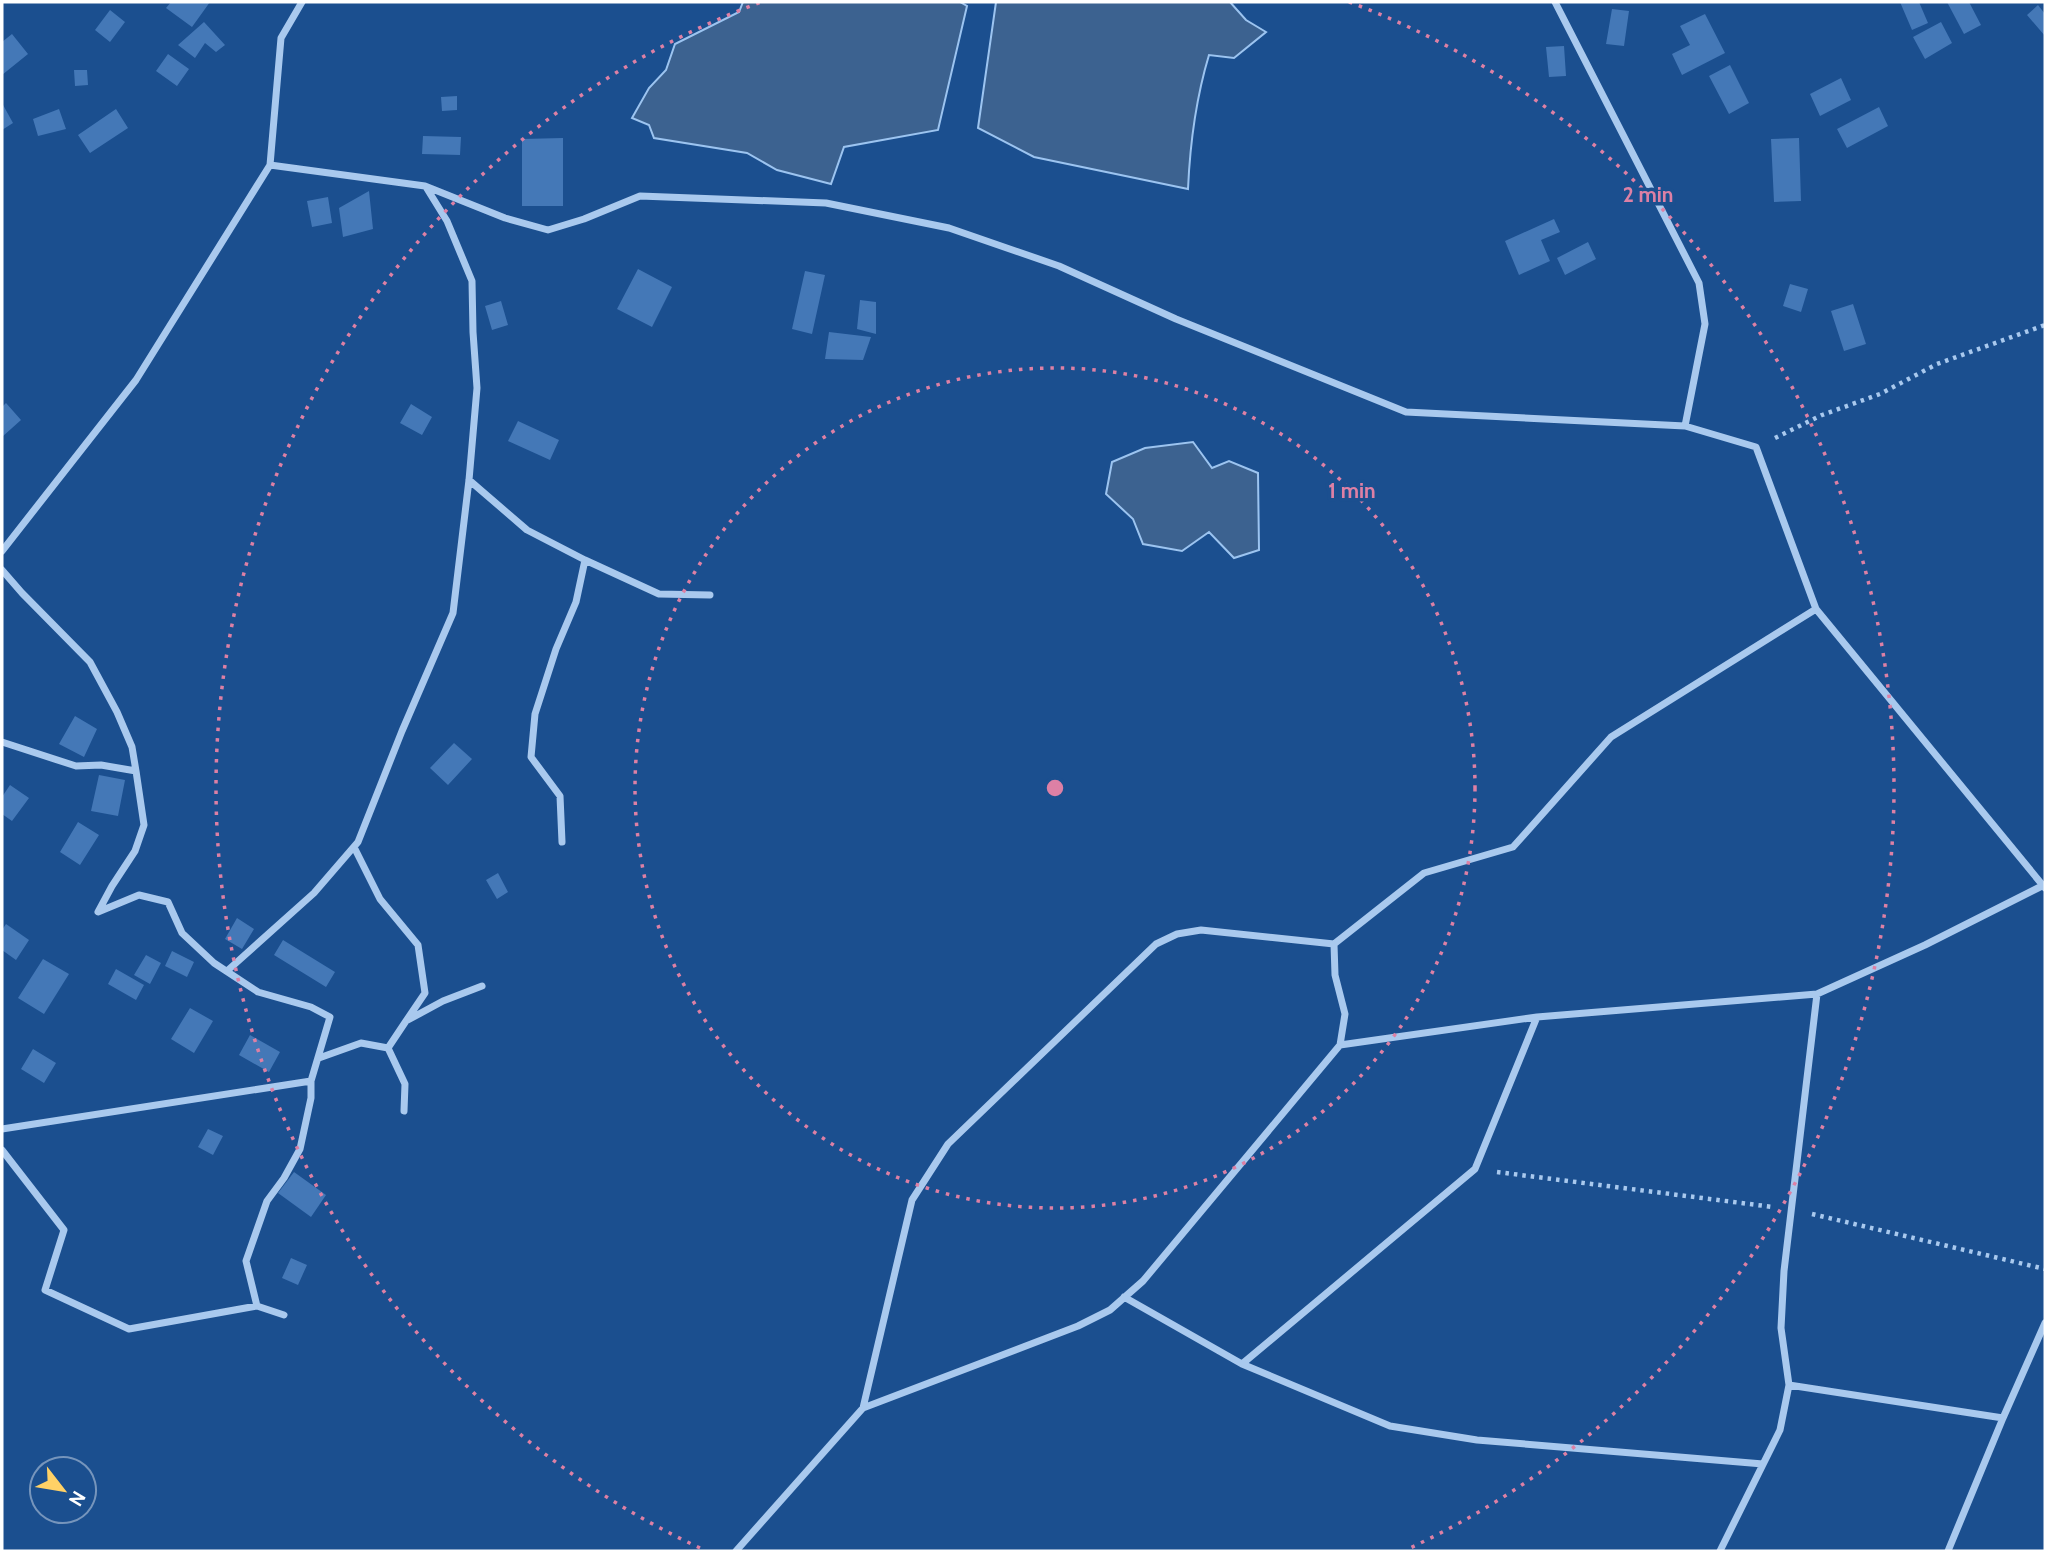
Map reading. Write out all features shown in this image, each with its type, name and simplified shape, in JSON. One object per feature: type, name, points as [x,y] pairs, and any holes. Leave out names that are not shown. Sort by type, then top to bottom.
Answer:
[{"type":"street","points":[[2,551],[136,380],[270,165],[281,37],[302,2]]},
{"type":"street","points":[[1555,2],[1699,283],[1705,324],[1685,426]]},
{"type":"street","points":[[270,165],[425,186],[505,218],[548,230],[584,219],[640,196],[826,203],[949,228],[1059,266],[1176,319],[1406,412],[1685,426],[1756,447],[1816,608],[2044,887],[1817,994],[1537,1017],[1340,1045]]},
{"type":"street","points":[[227,971],[314,893],[358,842],[453,613],[477,388],[472,281],[447,221],[425,186]]},
{"type":"street","points":[[469,480],[527,530],[584,560],[659,594],[710,595]]},
{"type":"street","points":[[562,842],[560,796],[531,757],[534,714],[556,649],[576,602],[584,560]]},
{"type":"street","points":[[2,570],[90,662],[132,747],[144,825],[135,852],[98,912],[139,895],[168,902],[182,933],[214,963],[258,992],[311,1007],[330,1017],[311,1081],[312,1098],[300,1149],[267,1201],[246,1261],[257,1306]]},
{"type":"street","points":[[863,1408],[912,1200],[948,1144],[1156,944],[1177,934],[1202,930],[1335,944],[1424,873],[1513,847],[1611,737],[1816,608]]},
{"type":"street","points":[[2,742],[76,766],[101,765],[136,771]]},
{"type":"street","points":[[354,846],[380,899],[418,945],[425,993],[388,1048]]},
{"type":"street","points":[[736,1551],[863,1408],[1078,1326],[1110,1310],[1143,1282],[1340,1045],[1345,1014],[1335,975],[1335,944]]},
{"type":"street","points":[[406,1021],[443,1001],[482,986]]},
{"type":"street","points":[[1720,1551],[1780,1430],[1789,1385],[1781,1328],[1784,1271],[1817,994]]},
{"type":"street","points":[[1242,1364],[1475,1169],[1537,1017]]},
{"type":"street","points":[[319,1058],[361,1043],[388,1048]]},
{"type":"street","points":[[388,1048],[405,1084],[404,1111]]},
{"type":"street","points":[[2,1129],[311,1081]]},
{"type":"street","points":[[2,1150],[64,1230],[45,1290],[130,1329],[257,1306],[284,1315]]},
{"type":"street","points":[[1125,1297],[1242,1364],[1390,1426],[1477,1440],[1763,1464]]},
{"type":"street","points":[[1948,1551],[2045,1323]]},
{"type":"street","points":[[1789,1385],[2003,1418]]},
{"type":"path","points":[[1756,447],[1822,415],[1880,394],[1937,364],[2045,325]]},
{"type":"path","points":[[1475,1169],[1790,1209],[2045,1269]]},
{"type":"water","points":[[743,2],[960,2],[967,6],[938,130],[844,147],[831,184],[777,170],[747,153],[654,138],[649,125],[632,118],[649,88],[666,70],[675,44],[739,12]]},
{"type":"water","points":[[996,2],[1230,2],[1246,20],[1266,32],[1234,58],[1209,55],[1194,121],[1188,189],[1034,157],[978,128]]},
{"type":"water","points":[[1193,442],[1212,468],[1229,461],[1258,473],[1259,550],[1234,558],[1209,532],[1182,551],[1143,544],[1133,519],[1106,494],[1112,462],[1145,448]]},
{"type":"building","points":[[171,2],[210,2],[192,27],[166,8]]},
{"type":"building","points":[[1900,2],[1919,2],[1928,23],[1912,30]]},
{"type":"building","points":[[1947,2],[1969,2],[1981,25],[1964,34]]},
{"type":"building","points":[[2038,5],[2045,14],[2045,36],[2027,15]]},
{"type":"building","points":[[1612,9],[1629,11],[1624,46],[1606,44]]},
{"type":"building","points":[[110,10],[125,22],[110,42],[95,30]]},
{"type":"building","points":[[1705,14],[1725,53],[1682,75],[1672,54],[1690,45],[1680,26]]},
{"type":"building","points":[[204,22],[225,45],[216,52],[205,43],[195,58],[178,45]]},
{"type":"building","points":[[1941,22],[1952,43],[1925,59],[1913,37]]},
{"type":"building","points":[[12,34],[28,54],[2,75],[2,42]]},
{"type":"building","points":[[1564,46],[1566,76],[1549,77],[1546,47]]},
{"type":"building","points":[[168,54],[189,69],[177,86],[156,71]]},
{"type":"building","points":[[1730,65],[1749,103],[1729,114],[1709,76]]},
{"type":"building","points":[[74,70],[87,70],[88,85],[75,86]]},
{"type":"building","points":[[1841,78],[1851,100],[1820,116],[1810,94]]},
{"type":"building","points":[[457,96],[457,110],[442,111],[441,97]]},
{"type":"building","points":[[2,103],[13,123],[2,130]]},
{"type":"building","points":[[1879,107],[1888,126],[1847,148],[1837,129]]},
{"type":"building","points":[[59,109],[66,129],[38,136],[33,119]]},
{"type":"building","points":[[116,109],[128,128],[90,153],[78,135]]},
{"type":"building","points":[[423,136],[461,137],[460,155],[422,154]]},
{"type":"building","points":[[563,138],[563,206],[522,206],[522,139]]},
{"type":"building","points":[[1799,138],[1801,201],[1774,202],[1771,139]]},
{"type":"building","points":[[369,191],[373,229],[343,237],[339,208]]},
{"type":"building","points":[[328,197],[332,223],[312,227],[307,201]]},
{"type":"building","points":[[1554,219],[1560,232],[1541,240],[1550,261],[1519,275],[1505,241]]},
{"type":"building","points":[[1588,242],[1596,259],[1565,275],[1557,258]]},
{"type":"building","points":[[638,269],[672,287],[652,327],[617,309]]},
{"type":"building","points":[[805,271],[825,275],[812,334],[792,329]]},
{"type":"building","points":[[1790,284],[1808,289],[1801,312],[1783,306]]},
{"type":"building","points":[[860,300],[876,302],[876,334],[857,329]]},
{"type":"building","points":[[501,301],[508,325],[492,330],[485,306]]},
{"type":"building","points":[[1853,304],[1866,344],[1844,351],[1831,311]]},
{"type":"building","points":[[829,332],[871,337],[863,360],[825,359]]},
{"type":"building","points":[[6,403],[21,420],[2,437],[2,407]]},
{"type":"building","points":[[411,404],[432,417],[422,435],[400,423]]},
{"type":"building","points":[[518,421],[559,440],[550,460],[508,441]]},
{"type":"building","points":[[75,716],[97,729],[84,757],[59,744]]},
{"type":"building","points":[[454,743],[472,759],[448,785],[430,768]]},
{"type":"building","points":[[99,775],[125,780],[118,816],[91,811]]},
{"type":"building","points":[[10,785],[29,798],[12,821],[2,814],[2,797]]},
{"type":"building","points":[[78,822],[99,835],[80,865],[60,852]]},
{"type":"building","points":[[498,873],[508,892],[497,899],[486,880]]},
{"type":"building","points":[[237,918],[254,929],[242,949],[225,939]]},
{"type":"building","points":[[6,924],[29,940],[16,960],[2,950],[2,930]]},
{"type":"building","points":[[283,940],[335,972],[326,987],[274,955]]},
{"type":"building","points":[[172,951],[194,962],[187,977],[165,966]]},
{"type":"building","points":[[146,955],[161,963],[150,984],[134,975]]},
{"type":"building","points":[[43,959],[69,974],[44,1014],[18,998]]},
{"type":"building","points":[[116,969],[144,985],[136,1000],[108,984]]},
{"type":"building","points":[[190,1008],[213,1021],[194,1053],[171,1039]]},
{"type":"building","points":[[250,1035],[280,1052],[269,1072],[239,1055]]},
{"type":"building","points":[[33,1049],[56,1063],[44,1083],[21,1069]]},
{"type":"building","points":[[208,1129],[223,1136],[213,1155],[198,1147]]},
{"type":"building","points":[[294,1172],[326,1195],[311,1217],[278,1193]]},
{"type":"building","points":[[291,1258],[307,1265],[298,1285],[282,1278]]}]
